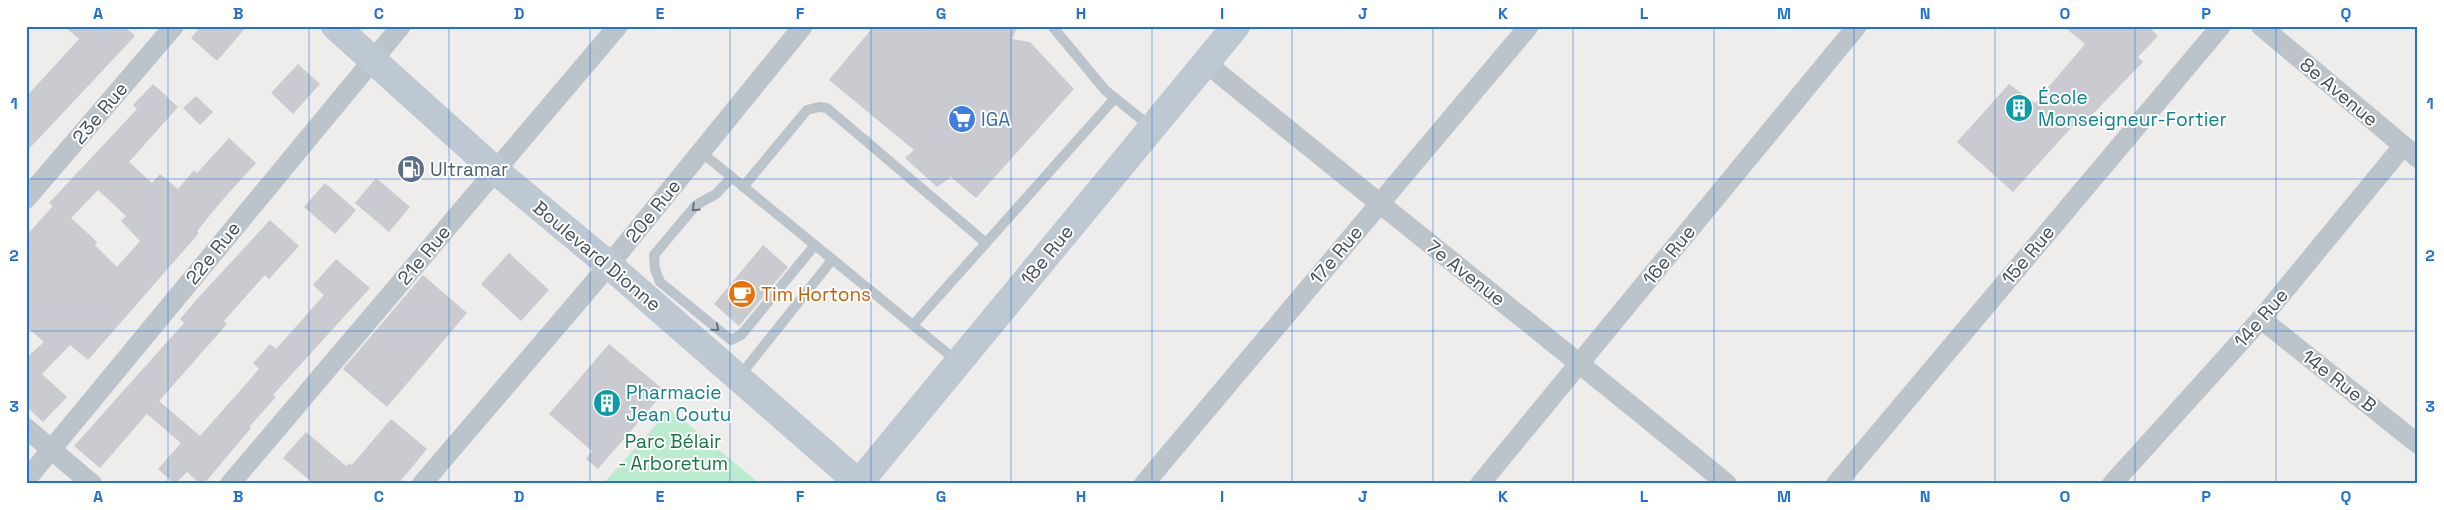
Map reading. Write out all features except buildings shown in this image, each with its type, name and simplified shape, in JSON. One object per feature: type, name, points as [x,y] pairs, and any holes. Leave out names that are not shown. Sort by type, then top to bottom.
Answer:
[{"type":"main road","name":"Boulevard Dionne","points":[[335,26],[496,171],[609,265],[859,483]]},
{"type":"main road","name":"18e Rue","points":[[859,483],[1236,26]]},
{"type":"street","name":"23e Rue","points":[[26,200],[174,26]]},
{"type":"street","name":"22e Rue","points":[[26,480],[401,26]]},
{"type":"street","name":"21e Rue","points":[[230,484],[618,26]]},
{"type":"street","name":"20e Rue","points":[[422,484],[609,265],[803,26]]},
{"type":"street","name":"17e Rue","points":[[1144,484],[1529,26]]},
{"type":"street","name":"16e Rue","points":[[1480,484],[1857,26]]},
{"type":"street","name":"15e Rue","points":[[1836,484],[2221,26]]},
{"type":"street","name":"8e Avenue","points":[[2261,26],[2410,152]]},
{"type":"street","name":"7e Avenue","points":[[1205,62],[1379,204],[1580,363],[1727,484]]},
{"type":"street","name":"14e Rue","points":[[2112,484],[2410,152]]},
{"type":"street","name":"14e Rue B","points":[[2261,319],[2418,444]]},
{"type":"street","points":[[26,428],[92,484]]},
{"type":"lane","points":[[1052,26],[1092,76],[1114,98],[1152,127]]},
{"type":"lane","points":[[913,325],[1114,98]]},
{"type":"lane","points":[[743,187],[808,110],[819,107],[827,108],[986,243]]},
{"type":"lane","points":[[701,152],[958,362]]},
{"type":"lane","points":[[732,177],[716,194],[696,205],[654,255],[654,269],[660,282],[731,340],[741,335],[814,245]]},
{"type":"lane","points":[[738,378],[832,260]]},
{"type":"green space","name":"Parc Bélair - Arboretum","points":[[670,409],[760,484],[603,484]]},
{"type":"place","name":"École Monseigneur-Fortier","points":[[2019,108]]},
{"type":"place","name":"IGA","points":[[962,119]]},
{"type":"place","name":"Ultramar","points":[[411,169]]},
{"type":"place","name":"Tim Hortons","points":[[742,294]]},
{"type":"place","name":"Pharmacie Jean Coutu","points":[[607,403]]}]
